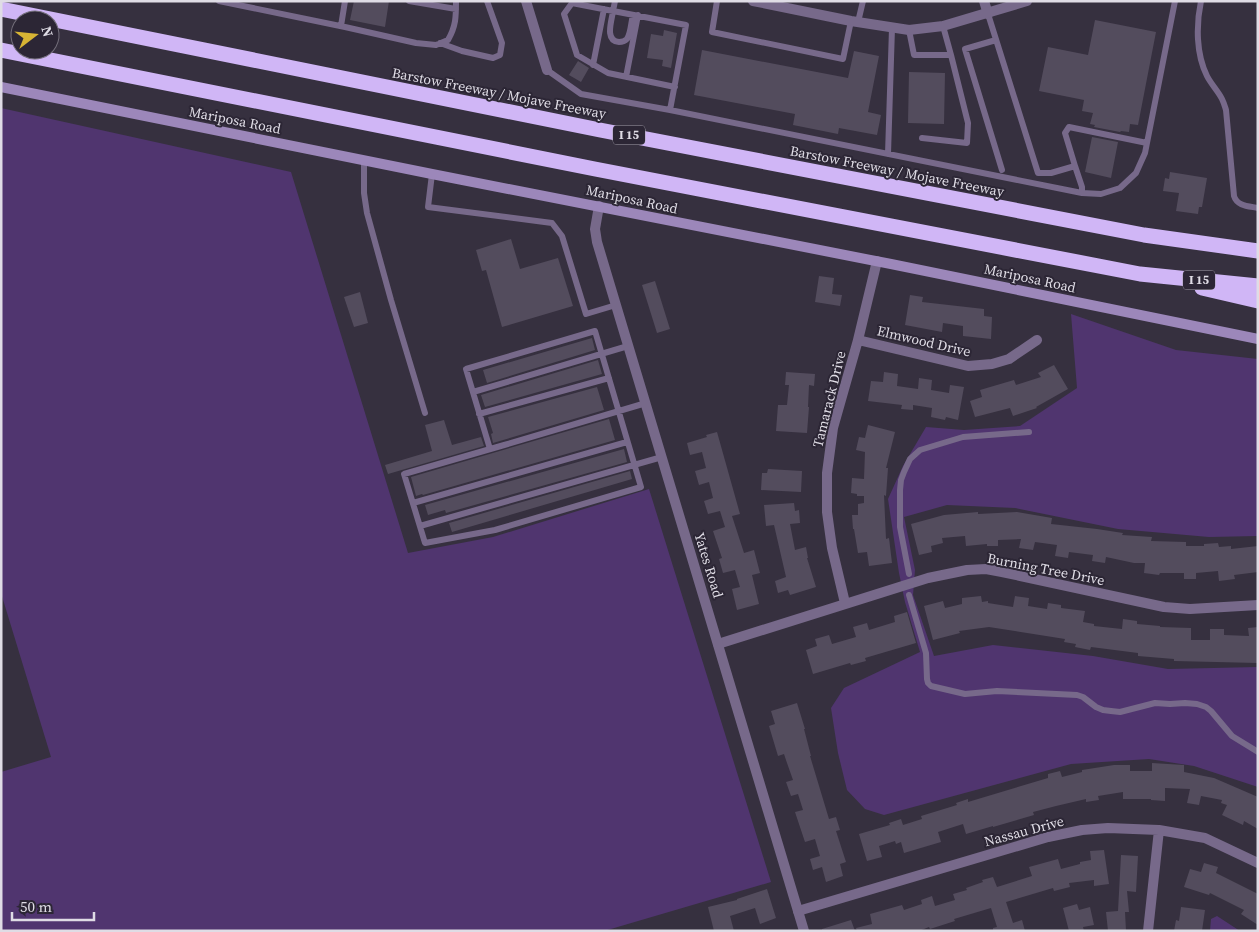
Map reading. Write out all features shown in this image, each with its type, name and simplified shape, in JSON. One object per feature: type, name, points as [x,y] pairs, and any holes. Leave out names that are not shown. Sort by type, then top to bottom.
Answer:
[{"type":"highway","name":"Barstow Freeway / Mojave Freeway","points":[[1,9],[600,130],[1115,230],[1258,251]]},
{"type":"highway","name":"I 15","points":[[1,50],[595,170],[1140,274],[1258,286]]},
{"type":"highway","points":[[1140,274],[1258,301]]},
{"type":"main road","name":"Mariposa Road","points":[[1,88],[877,261],[1258,339]]},
{"type":"street","points":[[526,1],[547,70]]},
{"type":"street","points":[[753,1],[788,5],[855,21],[909,30],[943,26],[1026,1]]},
{"type":"street","points":[[984,1],[988,14]]},
{"type":"street","name":"Yates Road","points":[[599,206],[595,229],[597,242],[804,931]]},
{"type":"street","name":"Tamarack Drive","points":[[845,603],[832,548],[828,521],[827,473],[833,428],[858,340],[877,261]]},
{"type":"street","name":"Elmwood Drive","points":[[858,340],[968,366],[992,364],[1009,358],[1037,340]]},
{"type":"street","name":"Burning Tree Drive","points":[[718,644],[845,603],[949,573],[967,570],[986,569],[1164,607],[1190,609],[1258,605]]},
{"type":"street","name":"Nassau Drive","points":[[798,911],[1048,837],[1082,830],[1108,828],[1158,830],[1205,838],[1258,863]]},
{"type":"street","points":[[1148,931],[1158,830]]},
{"type":"lane","points":[[219,1],[416,43],[436,45],[448,40],[452,32],[456,21],[456,1]]},
{"type":"lane","points":[[341,26],[346,1]]},
{"type":"lane","points":[[409,1],[456,9]]},
{"type":"lane","points":[[440,43],[462,51],[494,58],[500,55],[502,43],[487,1]]},
{"type":"lane","points":[[615,1],[609,32],[610,37],[614,40],[618,42],[624,41],[628,37],[636,15]]},
{"type":"lane","points":[[717,1],[712,32],[843,59],[862,1]]},
{"type":"lane","points":[[547,70],[581,94],[670,110],[1082,193],[1101,194],[1120,188],[1136,173],[1145,153],[1175,1]]},
{"type":"lane","points":[[1201,1],[1198,35],[1202,61],[1207,76],[1222,98],[1226,110],[1235,200],[1245,206],[1258,208]]},
{"type":"lane","points":[[670,110],[675,87],[686,25],[572,3],[564,14],[578,55],[608,73],[675,87]]},
{"type":"lane","points":[[593,64],[604,9]]},
{"type":"lane","points":[[988,14],[1038,173],[1051,173],[1075,166]]},
{"type":"lane","points":[[626,77],[635,34],[636,15]]},
{"type":"lane","points":[[922,138],[967,143],[968,124],[943,26]]},
{"type":"lane","points":[[888,154],[892,28]]},
{"type":"lane","points":[[909,30],[914,55],[951,55]]},
{"type":"lane","points":[[996,40],[966,49],[1002,170]]},
{"type":"lane","points":[[1082,193],[1082,187],[1065,133],[1070,127],[1147,143]]},
{"type":"lane","points":[[364,160],[364,193],[367,213],[425,413]]},
{"type":"lane","points":[[432,174],[428,207],[552,223],[562,236],[586,314],[616,305]]},
{"type":"lane","points":[[490,449],[466,368],[595,330],[619,411],[627,442],[641,487],[495,530],[425,543],[404,474],[490,449],[619,411],[646,403]]},
{"type":"lane","points":[[472,392],[628,346]]},
{"type":"lane","points":[[479,414],[609,378]]},
{"type":"lane","points":[[909,574],[900,527],[900,490],[904,472],[910,459],[920,450],[963,437],[1029,432]]},
{"type":"lane","points":[[413,503],[627,442]]},
{"type":"lane","points":[[420,526],[662,457]]},
{"type":"lane","points":[[908,595],[926,654],[927,679],[931,686],[965,694],[997,691],[1077,695],[1103,710],[1120,712],[1155,703],[1197,704],[1206,707],[1232,736],[1258,752]]},
{"type":"shaded area","points":[[1,108],[291,172],[408,553],[493,537],[649,489],[771,882],[604,931],[1,931],[1,772],[51,757],[1,593]]},
{"type":"shaded area","points":[[1071,314],[1176,350],[1258,359],[1258,536],[1209,537],[1118,529],[1015,508],[947,505],[904,517],[915,570],[913,595],[934,656],[993,645],[1093,656],[1168,669],[1258,667],[1258,787],[1194,766],[1149,759],[1071,764],[884,815],[865,809],[847,790],[838,753],[831,708],[844,688],[920,652],[905,602],[888,499],[903,466],[926,427],[964,430],[1020,426],[1077,388]]},
{"type":"shaded area","points":[[1217,916],[1240,931],[1210,931],[1211,919]]},
{"type":"building","points":[[354,1],[389,1],[385,27],[350,20]]},
{"type":"building","points":[[1095,20],[1156,32],[1138,125],[1130,124],[1129,132],[1094,127],[1095,125],[1090,124],[1093,113],[1082,111],[1084,100],[1039,91],[1048,47],[1088,55]]},
{"type":"building","points":[[664,30],[677,33],[671,68],[662,66],[663,60],[647,58],[651,34],[663,36]]},
{"type":"building","points":[[702,50],[848,78],[854,51],[879,56],[868,112],[881,115],[877,135],[839,128],[838,134],[793,125],[795,114],[694,95]]},
{"type":"building","points":[[578,61],[589,68],[581,82],[569,75]]},
{"type":"building","points":[[909,72],[945,73],[944,124],[908,123]]},
{"type":"building","points":[[1092,137],[1118,142],[1111,178],[1085,172]]},
{"type":"building","points":[[1170,172],[1207,178],[1202,207],[1199,207],[1198,214],[1176,211],[1179,193],[1163,191],[1165,178],[1169,179]]},
{"type":"building","points":[[511,239],[520,269],[558,258],[573,306],[502,327],[486,270],[482,271],[476,250]]},
{"type":"building","points":[[819,276],[834,278],[832,294],[842,295],[840,306],[815,302]]},
{"type":"building","points":[[655,281],[670,329],[657,333],[642,285]]},
{"type":"building","points":[[360,292],[368,323],[354,327],[344,297]]},
{"type":"building","points":[[910,295],[923,297],[922,302],[984,309],[984,316],[992,317],[991,339],[963,336],[963,326],[943,323],[942,332],[905,325]]},
{"type":"building","points":[[592,338],[595,350],[487,383],[483,370]]},
{"type":"building","points":[[598,360],[602,374],[485,407],[481,395]]},
{"type":"building","points":[[1054,365],[1068,389],[1037,408],[1013,416],[1010,408],[975,417],[970,401],[982,397],[980,390],[1014,380],[1016,385],[1041,377],[1038,373]]},
{"type":"building","points":[[786,372],[815,374],[814,386],[809,385],[807,433],[776,431],[778,405],[787,405],[789,385],[785,385]]},
{"type":"building","points":[[884,372],[898,374],[897,386],[918,389],[919,378],[932,380],[931,390],[949,393],[950,385],[964,387],[958,420],[946,417],[945,420],[931,417],[932,408],[913,405],[913,410],[901,409],[902,405],[868,401],[871,381],[883,382]]},
{"type":"building","points":[[597,387],[604,410],[493,443],[491,434],[493,433],[488,417]]},
{"type":"building","points":[[609,419],[615,440],[416,496],[411,477]]},
{"type":"building","points":[[444,420],[452,445],[481,437],[484,446],[388,474],[385,465],[432,451],[425,425]]},
{"type":"building","points":[[868,425],[895,432],[886,468],[888,468],[886,496],[884,495],[886,539],[889,538],[892,563],[869,566],[867,552],[858,553],[852,515],[858,515],[858,504],[864,503],[864,496],[857,496],[857,494],[851,493],[852,478],[864,479],[865,452],[856,450],[859,437],[865,438]]},
{"type":"building","points":[[717,432],[740,514],[732,516],[744,553],[754,550],[760,573],[752,575],[759,604],[737,610],[732,589],[740,587],[735,570],[723,573],[719,559],[722,558],[713,531],[725,527],[720,511],[708,514],[704,501],[713,498],[709,482],[699,485],[695,471],[706,468],[702,452],[690,455],[687,443]]},
{"type":"building","points":[[624,449],[627,462],[446,513],[445,510],[428,515],[425,505]]},
{"type":"building","points":[[768,469],[802,471],[801,492],[761,490],[762,473],[767,473]]},
{"type":"building","points":[[630,471],[632,479],[452,532],[449,523]]},
{"type":"building","points":[[794,503],[795,511],[799,510],[800,523],[790,524],[795,550],[806,547],[807,558],[816,587],[790,595],[788,590],[778,593],[775,581],[786,577],[774,525],[766,526],[764,505]]},
{"type":"building","points":[[978,512],[978,514],[1017,512],[1052,518],[1051,524],[1123,533],[1122,535],[1152,537],[1151,541],[1186,542],[1186,546],[1204,546],[1204,544],[1218,543],[1219,547],[1231,546],[1231,549],[1258,546],[1258,572],[1234,575],[1235,579],[1219,581],[1218,571],[1196,573],[1196,579],[1184,579],[1184,573],[1160,573],[1159,575],[1144,573],[1145,563],[1134,563],[1106,557],[1105,563],[1092,561],[1093,555],[1069,552],[1068,558],[1055,556],[1057,545],[1035,542],[1033,550],[1019,548],[1021,539],[998,540],[998,546],[987,546],[987,544],[966,546],[965,536],[942,538],[943,543],[931,546],[932,552],[919,555],[911,524],[944,515]]},
{"type":"building","points":[[981,596],[982,602],[988,601],[988,603],[1013,607],[1015,596],[1029,598],[1028,606],[1047,609],[1048,603],[1061,605],[1061,608],[1085,611],[1083,622],[1094,624],[1094,626],[1122,629],[1123,619],[1137,621],[1137,624],[1191,628],[1191,640],[1210,640],[1210,629],[1224,629],[1224,635],[1249,636],[1248,628],[1258,627],[1258,663],[1174,661],[1174,659],[1138,656],[1138,653],[1091,647],[1090,650],[1075,647],[1076,644],[1064,642],[1065,639],[989,627],[959,631],[960,633],[933,640],[924,606],[943,601],[945,608],[962,604],[962,598]]},
{"type":"building","points":[[907,612],[916,643],[865,658],[866,661],[851,665],[850,663],[813,674],[806,650],[817,646],[815,639],[829,635],[832,644],[856,637],[853,627],[867,623],[869,630],[895,622],[894,616]]},
{"type":"building","points":[[797,703],[805,729],[810,756],[829,819],[836,817],[840,830],[836,831],[846,862],[840,864],[843,876],[826,882],[822,867],[813,870],[810,859],[820,856],[815,839],[805,842],[795,812],[803,810],[798,794],[791,796],[786,782],[793,780],[784,754],[778,756],[769,726],[775,724],[771,711]]},
{"type":"building","points":[[1152,763],[1184,765],[1184,772],[1214,778],[1258,797],[1258,829],[1244,821],[1243,825],[1222,815],[1227,805],[1221,803],[1222,800],[1201,796],[1199,805],[1187,803],[1190,789],[1165,788],[1165,801],[1123,799],[1123,792],[1098,796],[1099,800],[1086,802],[1086,799],[1033,812],[1034,815],[966,834],[963,824],[938,832],[941,842],[904,853],[901,842],[896,844],[895,841],[879,846],[882,857],[867,861],[859,834],[890,825],[889,823],[901,819],[903,825],[922,819],[921,816],[957,805],[956,803],[968,799],[968,802],[1048,778],[1048,774],[1060,771],[1062,777],[1082,772],[1082,770],[1114,765],[1130,765],[1130,771],[1152,771]]},
{"type":"building","points":[[1104,850],[1109,884],[1094,886],[1094,880],[1069,883],[1070,887],[1054,891],[1053,888],[1006,902],[1013,923],[1022,920],[1025,931],[993,931],[993,928],[997,927],[991,908],[919,931],[857,931],[856,928],[872,924],[870,914],[902,905],[904,910],[922,904],[921,900],[932,896],[935,906],[955,900],[953,894],[967,890],[966,888],[983,882],[982,880],[993,877],[997,887],[1032,876],[1029,867],[1058,859],[1061,869],[1091,860],[1090,851]]},
{"type":"building","points":[[1121,855],[1138,856],[1136,892],[1127,891],[1129,912],[1125,912],[1126,931],[1108,931],[1106,912],[1118,911]]},
{"type":"building","points":[[1204,863],[1218,867],[1216,873],[1258,894],[1258,925],[1241,914],[1244,910],[1210,893],[1209,895],[1184,887],[1190,869],[1201,872]]},
{"type":"building","points":[[767,889],[776,918],[760,924],[755,908],[730,916],[734,931],[714,931],[708,907],[737,900]]},
{"type":"building","points":[[1077,904],[1079,910],[1090,907],[1094,925],[1083,927],[1084,931],[1069,931],[1063,908]]},
{"type":"building","points":[[1181,907],[1205,910],[1202,931],[1174,931],[1176,920],[1179,921]]},
{"type":"building","points":[[851,920],[855,931],[822,931],[822,929]]}]
